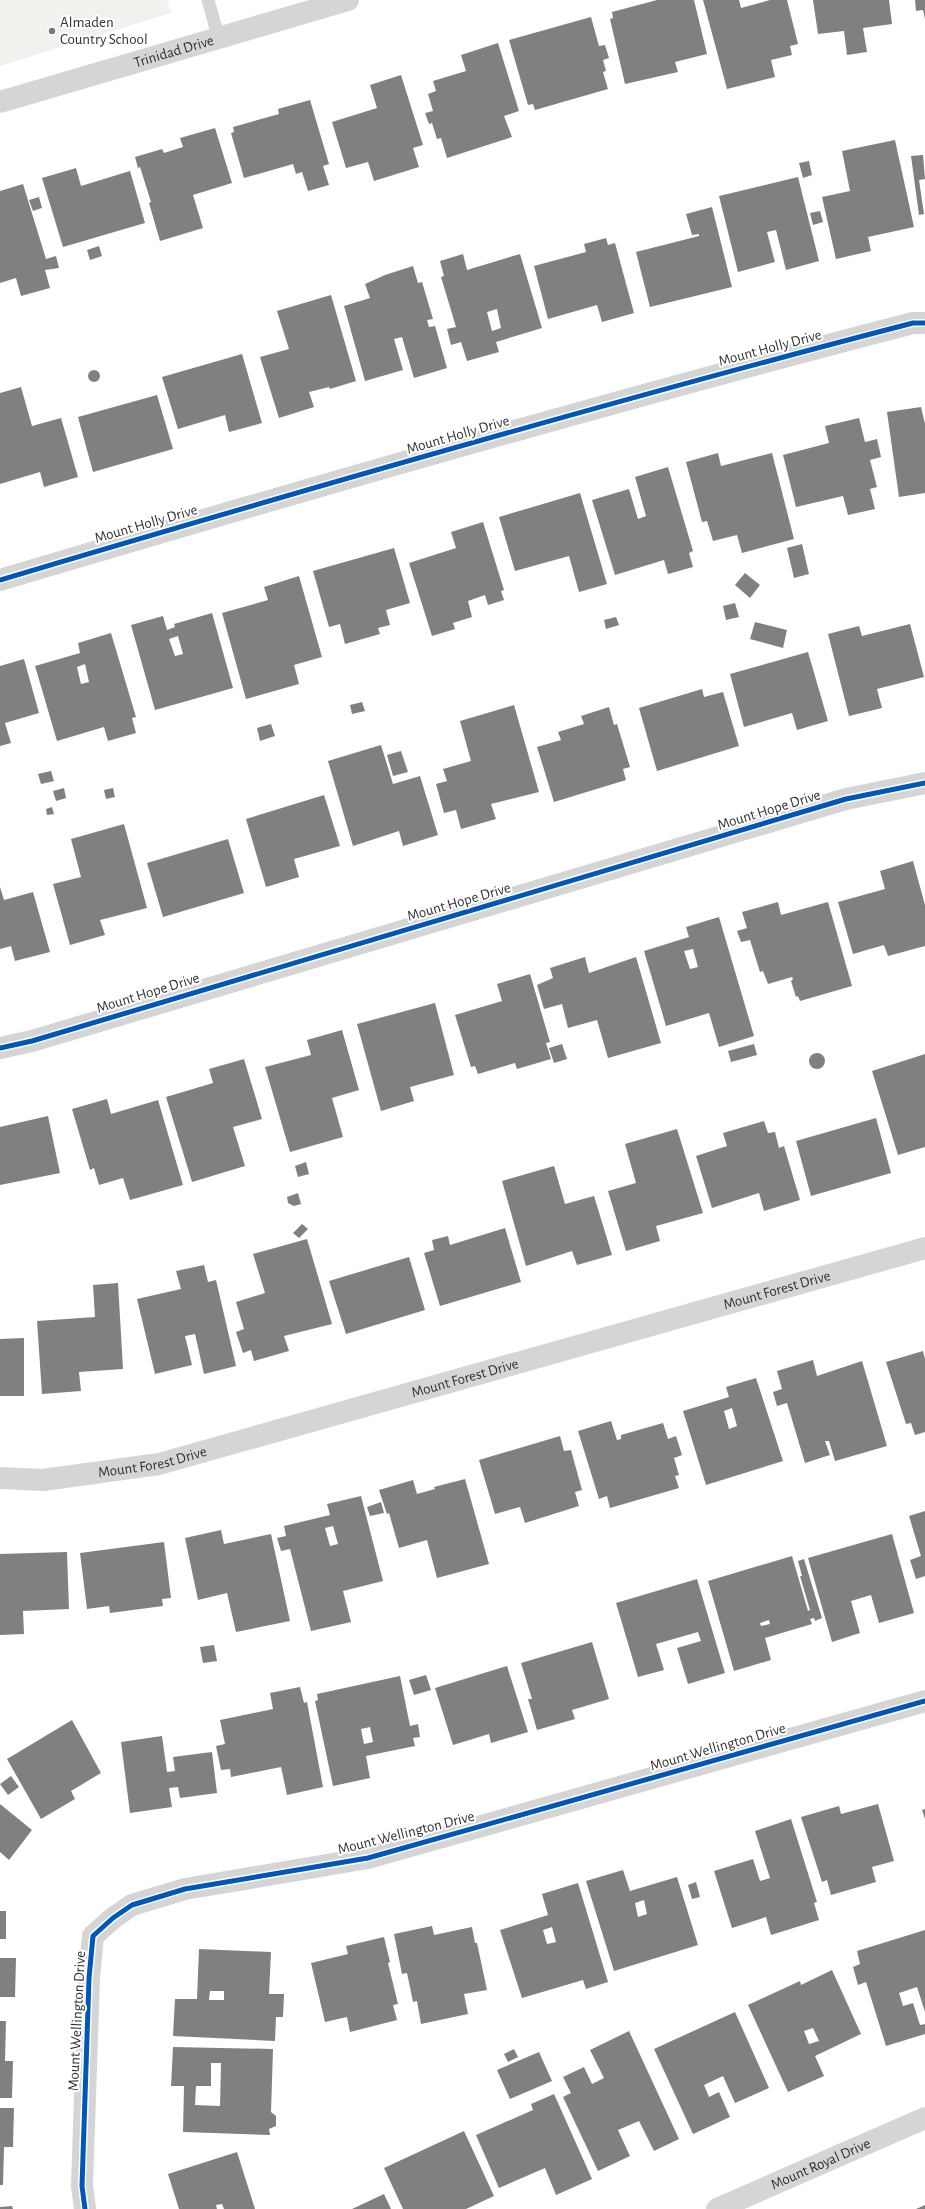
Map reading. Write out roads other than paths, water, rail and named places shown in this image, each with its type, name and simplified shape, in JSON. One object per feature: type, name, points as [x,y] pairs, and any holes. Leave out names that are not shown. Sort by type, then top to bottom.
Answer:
[{"type":"street","name":"Trinidad Drive","points":[[0,102],[219,39],[324,4],[348,0]]},
{"type":"street","name":"Mount Holly Drive","points":[[0,580],[184,525],[734,370],[913,323],[925,323]]},
{"type":"street","name":"Mount Hope Drive","points":[[0,1048],[32,1041],[846,800],[925,783]]},
{"type":"street","name":"Mount Forest Drive","points":[[0,1478],[43,1480],[159,1464],[925,1248]]},
{"type":"street","name":"Mount Wellington Drive","points":[[85,2209],[83,2170],[89,1978],[93,1936],[113,1918],[132,1905],[185,1889],[368,1858],[925,1701]]},
{"type":"street","name":"Mount Royal Drive","points":[[717,2209],[925,2118]]},
{"type":"lane","points":[[208,0],[219,39]]},
{"type":"place","name":"Almaden Country School","points":[[52,31]]}]
